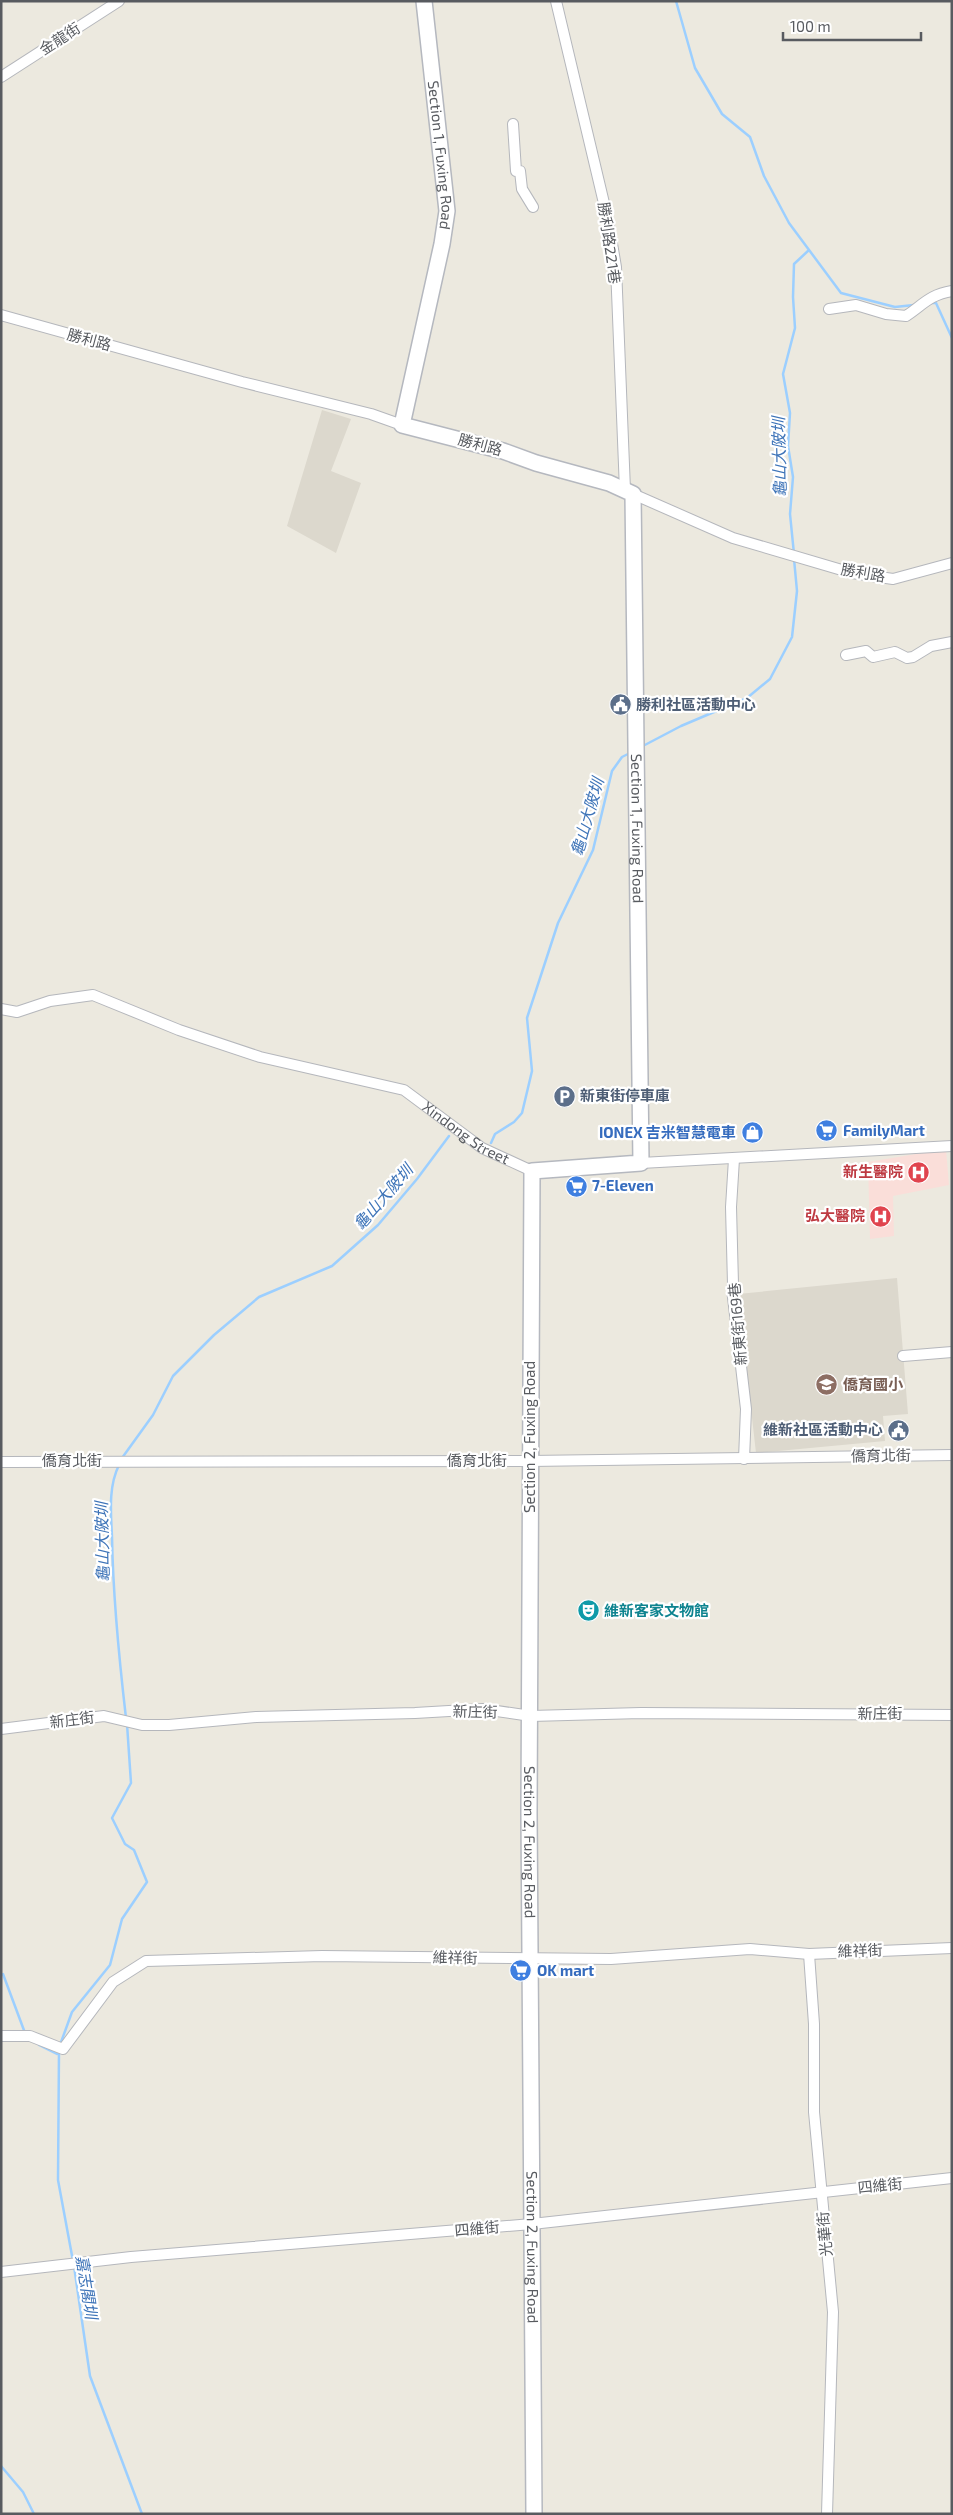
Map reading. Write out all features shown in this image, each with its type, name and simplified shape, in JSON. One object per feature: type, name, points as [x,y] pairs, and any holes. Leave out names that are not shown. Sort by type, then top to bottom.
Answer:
[{"type":"street","name":"金龍街","points":[[1,77],[119,1]]},
{"type":"street","name":"Section 1, Fuxing Road","points":[[402,425],[442,244],[447,211],[424,1]]},
{"type":"street","name":"勝利路221巷","points":[[556,1],[608,220],[616,268],[629,492]]},
{"type":"street","points":[[513,124],[516,171],[520,171],[522,189],[533,207]]},
{"type":"street","points":[[829,309],[856,305],[886,314],[906,316],[936,294],[952,291]]},
{"type":"street","name":"勝利路","points":[[1,316],[503,451],[629,492],[733,538],[852,573],[893,578],[952,563]]},
{"type":"street","name":"Section 1, Fuxing Road","points":[[629,492],[641,1163]]},
{"type":"street","points":[[934,568],[952,571]]},
{"type":"street","points":[[846,655],[866,651],[873,657],[896,652],[907,658],[913,658],[931,646],[952,642]]},
{"type":"street","name":"Xindong Street","points":[[1,1009],[17,1012],[50,1001],[93,995],[179,1030],[260,1057],[404,1090],[482,1148],[532,1171],[641,1163],[952,1146]]},
{"type":"street","name":"新東街169巷","points":[[734,1159],[731,1206],[734,1284],[732,1289],[746,1409],[744,1459]]},
{"type":"street","name":"Section 2, Fuxing Road","points":[[532,1171],[530,1461],[534,2514]]},
{"type":"street","points":[[903,1356],[952,1352]]},
{"type":"street","name":"僑育北街","points":[[1,1462],[530,1461],[952,1455]]},
{"type":"street","name":"新庄街","points":[[1,1729],[104,1716],[142,1724],[168,1725],[256,1716],[415,1713],[483,1709],[531,1716],[641,1714],[952,1715]]},
{"type":"street","name":"維祥街","points":[[1,2036],[30,2036],[63,2050],[113,1982],[146,1961],[314,1956],[611,1959],[750,1949],[809,1954],[952,1948]]},
{"type":"street","name":"光華街","points":[[809,1954],[814,2024],[814,2112],[820,2192],[833,2312],[827,2514]]},
{"type":"street","name":"四維街","points":[[1,2272],[122,2258],[532,2224],[952,2178]]},
{"type":"shaded area","points":[[322,410],[351,419],[331,471],[361,483],[336,553],[287,526]]},
{"type":"shaded area","points":[[946,1149],[949,1185],[893,1196],[894,1236],[870,1239],[868,1162]]},
{"type":"shaded area","name":"僑育國小","points":[[897,1278],[908,1414],[883,1416],[885,1441],[756,1453],[738,1294]]},
{"type":"waterway","name":"龜山大陂圳","points":[[676,1],[695,68],[722,114],[750,137],[764,176],[789,223],[841,293],[895,307],[914,305]]},
{"type":"waterway","name":"龜山大陂圳","points":[[794,554],[790,514],[793,477],[788,446],[790,413],[783,374],[795,328],[793,297],[794,264],[809,250]]},
{"type":"waterway","name":"龜山大陂圳","points":[[929,303],[936,303],[952,338]]},
{"type":"waterway","name":"龜山大陂圳","points":[[641,747],[681,726],[747,698],[770,679],[792,637],[797,591],[794,559]]},
{"type":"waterway","name":"龜山大陂圳","points":[[491,1143],[495,1134],[514,1122],[522,1113],[532,1071],[527,1018],[558,923],[593,850],[612,771],[622,757],[630,753]]},
{"type":"waterway","name":"龜山大陂圳","points":[[122,1458],[153,1415],[173,1376],[214,1335],[259,1297],[332,1266],[378,1225],[417,1179],[449,1136]]},
{"type":"waterway","name":"龜山大陂圳","points":[[119,1465],[113,1482],[111,1519],[115,1605],[126,1718]]},
{"type":"waterway","name":"龜山大陂圳","points":[[60,2045],[72,2012],[110,1965],[122,1919],[147,1882],[134,1850],[125,1844],[112,1818],[131,1783],[127,1724]]},
{"type":"waterway","points":[[1,1975],[3,1974],[25,2033]]},
{"type":"waterway","points":[[39,2045],[57,2054]]},
{"type":"waterway","name":"嘉志閣圳","points":[[59,2050],[58,2180],[73,2261]]},
{"type":"waterway","name":"嘉志閣圳","points":[[74,2266],[90,2376],[142,2514]]},
{"type":"waterway","points":[[1,2466],[23,2492],[34,2514]]},
{"type":"place","name":"勝利社區活動中心","points":[[620,705]]},
{"type":"place","name":"新東街停車庫","points":[[564,1096]]},
{"type":"place","name":"FamilyMart","points":[[827,1131]]},
{"type":"place","name":"IONEX 吉米智慧電車","points":[[752,1133]]},
{"type":"place","name":"新生醫院","points":[[919,1172]]},
{"type":"place","name":"7-Eleven","points":[[576,1186]]},
{"type":"place","name":"弘大醫院","points":[[881,1216]]},
{"type":"place","name":"僑育國小","points":[[827,1385]]},
{"type":"place","name":"維新社區活動中心","points":[[899,1430]]},
{"type":"place","name":"維新客家文物館","points":[[588,1611]]},
{"type":"place","name":"OK mart","points":[[521,1971]]}]
